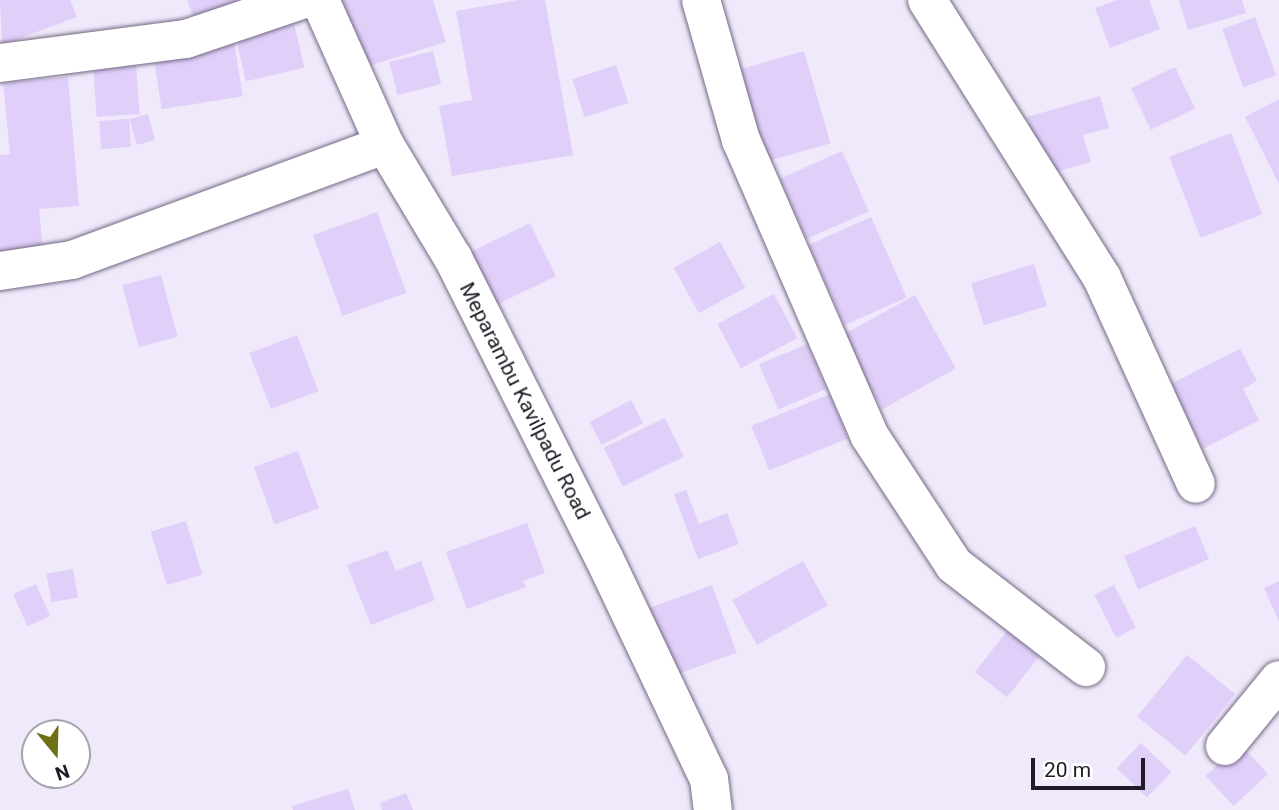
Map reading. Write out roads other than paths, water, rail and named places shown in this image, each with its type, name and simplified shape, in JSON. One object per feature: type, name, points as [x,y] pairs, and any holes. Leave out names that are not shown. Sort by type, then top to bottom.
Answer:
[{"type":"street","points":[[0,63],[186,39],[301,0]]},
{"type":"street","name":"Meparambu Kavilpadu Road","points":[[320,0],[385,145],[453,258],[604,558],[709,779],[713,810]]},
{"type":"street","points":[[701,0],[741,139],[869,435],[954,565],[1086,667]]},
{"type":"street","points":[[927,0],[1102,278],[1196,484]]},
{"type":"street","points":[[0,271],[72,260],[385,145]]},
{"type":"street","points":[[1225,746],[1279,680]]}]
